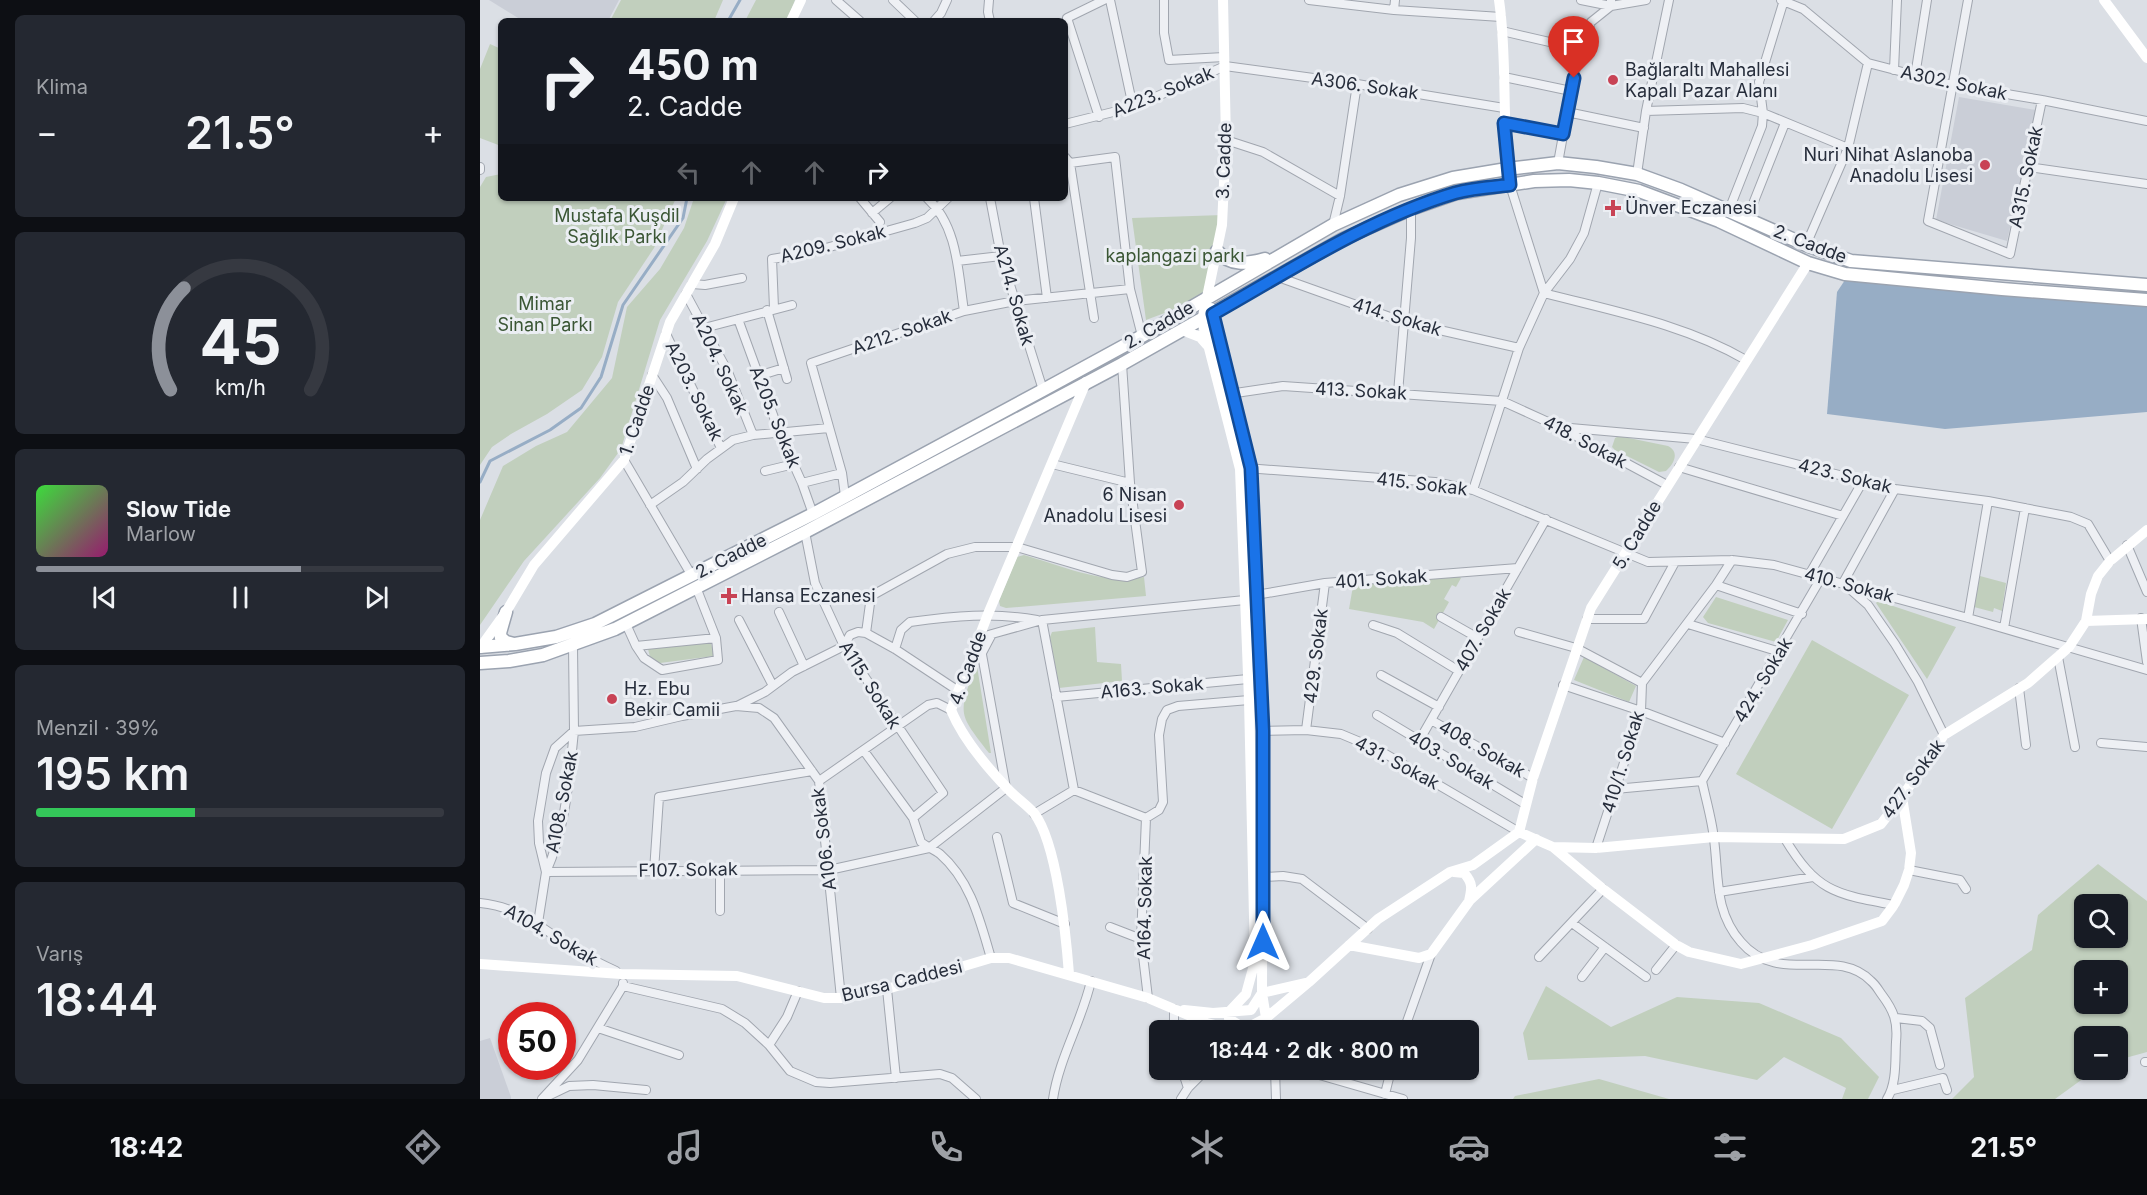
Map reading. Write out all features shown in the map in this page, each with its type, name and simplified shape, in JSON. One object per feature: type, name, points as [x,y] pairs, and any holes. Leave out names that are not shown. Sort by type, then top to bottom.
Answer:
[{"type":"main road","points":[[793,18],[801,0]]},
{"type":"main road","name":"3. Cadde","points":[[1202,321],[1222,225],[1226,140],[1223,0]]},
{"type":"main road","points":[[1499,0],[1502,17],[1504,123],[1510,185]]},
{"type":"main road","points":[[2104,0],[2147,58]]},
{"type":"main road","name":"2. Cadde","points":[[480,663],[543,655],[573,646],[626,624],[694,581],[845,496],[1142,336],[1333,225],[1399,195],[1453,178],[1558,164],[1596,167],[1637,174],[1681,190],[1806,245],[1851,261],[2147,285]]},
{"type":"main road","name":"2. Cadde","points":[[480,647],[556,637],[595,624],[805,532],[1202,321],[1343,239],[1411,209],[1457,193],[1534,181],[1569,180],[1598,183],[1639,191],[1719,221],[1808,262],[1845,274],[2147,300]]},
{"type":"main road","name":"1. Cadde","points":[[480,647],[506,612],[534,566],[624,460],[670,322],[715,244],[733,201]]},
{"type":"main road","points":[[1216,251],[1223,258],[1245,264],[1278,256]]},
{"type":"main road","name":"5. Cadde","points":[[1519,832],[1533,778],[1591,608],[1808,262]]},
{"type":"main road","points":[[1207,297],[1213,314],[1227,394],[1246,468],[1263,731],[1262,993],[1266,1018]]},
{"type":"main road","points":[[1202,321],[1227,394]]},
{"type":"main road","points":[[1182,330],[1200,337],[1209,346]]},
{"type":"main road","name":"4. Cadde","points":[[1069,974],[1065,924],[1048,845],[1034,814],[1006,788],[959,730],[951,710],[978,638],[1086,382]]},
{"type":"main road","points":[[1230,1020],[1229,1012],[1246,994],[1255,961],[1245,600],[1246,468]]},
{"type":"main road","name":"427. Sokak","points":[[1519,832],[1553,847],[1596,848],[1714,837],[1844,839],[1881,824],[1944,735],[2019,688],[2069,647],[2086,621],[2091,594],[2098,576],[2110,561],[2147,530]]},
{"type":"main road","points":[[506,612],[500,633],[501,638],[515,644]]},
{"type":"main road","points":[[2086,621],[2144,619]]},
{"type":"main road","points":[[1248,696],[1261,691]]},
{"type":"main road","points":[[1553,847],[1676,945],[1689,952],[1716,960],[1742,964],[1812,945],[1882,921],[1894,905],[1909,870],[1911,853],[1902,797]]},
{"type":"main road","points":[[1262,1020],[1309,982],[1378,919],[1450,872],[1473,864],[1519,832]]},
{"type":"main road","points":[[1349,945],[1419,958],[1431,954],[1469,901],[1536,839]]},
{"type":"main road","points":[[1450,872],[1464,873],[1471,880],[1472,889],[1469,901]]},
{"type":"main road","name":"Bursa Caddesi","points":[[480,964],[621,974],[737,976],[824,998],[841,998],[887,989],[992,958],[1009,958],[1148,998],[1200,1020]]},
{"type":"main road","points":[[1174,1009],[1229,1012],[1251,1010],[1262,993],[1309,982]]},
{"type":"street","points":[[836,0],[857,18]]},
{"type":"street","points":[[893,0],[912,18]]},
{"type":"street","points":[[937,18],[947,0]]},
{"type":"street","points":[[989,0],[989,18]]},
{"type":"street","points":[[1067,18],[1104,0]]},
{"type":"street","points":[[1110,0],[1133,107]]},
{"type":"street","name":"A306. Sokak","points":[[1164,0],[1164,33],[1169,60],[1225,62],[1504,108]]},
{"type":"street","points":[[1309,0],[1394,10],[1502,17]]},
{"type":"street","points":[[1394,10],[1395,0]]},
{"type":"street","points":[[1581,0],[1611,3],[1646,0]]},
{"type":"street","points":[[1637,174],[1646,111],[1669,0]]},
{"type":"street","points":[[1729,210],[1762,126],[1763,113],[1759,82],[1784,0]]},
{"type":"street","name":"A302. Sokak","points":[[1784,0],[1803,9],[1868,63],[1953,86],[2042,100],[2147,121]]},
{"type":"street","points":[[1894,70],[1897,0]]},
{"type":"street","points":[[1915,76],[1927,0]]},
{"type":"street","points":[[1953,86],[1968,0]]},
{"type":"street","points":[[1558,164],[1580,49],[1591,22],[1611,3]]},
{"type":"street","points":[[1068,21],[1099,117]]},
{"type":"street","points":[[1502,31],[1580,49]]},
{"type":"street","name":"A223. Sokak","points":[[1068,122],[1099,117],[1133,107],[1225,62]]},
{"type":"street","points":[[1806,245],[1848,148],[1868,63]]},
{"type":"street","points":[[1504,77],[1571,91]]},
{"type":"street","points":[[1333,225],[1340,196],[1357,84]]},
{"type":"street","name":"A315. Sokak","points":[[1953,86],[1928,221],[2010,254],[2042,100]]},
{"type":"street","points":[[1646,111],[1743,108],[1763,113],[1848,148]]},
{"type":"street","points":[[1567,112],[1644,128]]},
{"type":"street","points":[[1504,123],[1563,134]]},
{"type":"street","points":[[1747,219],[1785,123]]},
{"type":"street","points":[[1226,140],[1263,152],[1340,196]]},
{"type":"street","points":[[1094,318],[1068,160],[1114,157],[1130,289],[1142,336]]},
{"type":"street","points":[[2029,167],[2147,184]]},
{"type":"street","points":[[1473,490],[1519,348],[1544,293],[1570,259],[1584,232],[1598,183]]},
{"type":"street","points":[[1510,185],[1544,293]]},
{"type":"street","points":[[862,201],[880,222]]},
{"type":"street","points":[[872,213],[886,201]]},
{"type":"street","points":[[930,201],[938,208],[950,231],[964,311]]},
{"type":"street","points":[[938,208],[945,201]]},
{"type":"street","name":"A214. Sokak","points":[[991,201],[1001,256],[1043,390]]},
{"type":"street","points":[[1034,201],[1047,298]]},
{"type":"street","name":"A209. Sokak","points":[[770,309],[772,260],[808,253],[915,223],[927,218],[938,208]]},
{"type":"street","points":[[1398,393],[1411,238],[1411,209]]},
{"type":"street","points":[[957,261],[1001,256]]},
{"type":"street","name":"414. Sokak","points":[[1278,277],[1404,322],[1519,348]]},
{"type":"street","points":[[689,289],[742,278]]},
{"type":"street","name":"A204. Sokak","points":[[689,289],[704,328],[728,372],[753,435]]},
{"type":"street","name":"A212. Sokak","points":[[845,496],[842,473],[810,363],[964,311],[1015,301],[1130,289]]},
{"type":"street","points":[[1544,293],[1678,329],[1746,360]]},
{"type":"street","points":[[704,328],[792,305]]},
{"type":"street","points":[[770,309],[787,379]]},
{"type":"street","name":"A205. Sokak","points":[[738,320],[780,434],[813,514]]},
{"type":"street","name":"A203. Sokak","points":[[666,334],[721,448]]},
{"type":"street","points":[[866,633],[871,596],[948,554],[975,547],[1017,547],[1112,575],[1127,577],[1142,572],[1130,483],[1122,364]]},
{"type":"street","points":[[759,376],[784,368]]},
{"type":"street","points":[[652,375],[667,398],[697,469]]},
{"type":"street","name":"413. Sokak","points":[[1227,394],[1283,386],[1502,401]]},
{"type":"street","name":"418. Sokak","points":[[1502,401],[1559,427],[1667,485]]},
{"type":"street","name":"423. Sokak","points":[[1559,427],[1696,439],[1895,489],[1989,501],[2071,517],[2088,524],[2110,561]]},
{"type":"street","points":[[650,505],[683,483],[733,440],[753,435],[829,428]]},
{"type":"street","points":[[624,460],[694,581],[716,638],[718,660],[662,670],[644,658],[626,624]]},
{"type":"street","points":[[765,471],[794,464]]},
{"type":"street","points":[[1052,464],[1130,483]]},
{"type":"street","points":[[1678,467],[1843,516]]},
{"type":"street","name":"415. Sokak","points":[[1246,468],[1436,482],[1473,490],[1627,553]]},
{"type":"street","points":[[802,483],[842,473]]},
{"type":"street","points":[[1809,575],[1863,481]]},
{"type":"street","points":[[1895,489],[1843,583],[1868,605],[1895,644],[1918,682],[1944,735]]},
{"type":"street","points":[[1968,618],[1989,501]]},
{"type":"street","points":[[2004,628],[2025,508]]},
{"type":"street","name":"407. Sokak","points":[[1419,741],[1546,519]]},
{"type":"street","name":"A115. Sokak","points":[[805,532],[815,583],[844,646],[943,793],[914,818]]},
{"type":"street","points":[[2127,546],[2147,592]]},
{"type":"street","name":"410. Sokak","points":[[1627,553],[1648,562],[1732,560],[1774,565],[2147,670]]},
{"type":"street","points":[[1519,632],[1576,648],[1642,683],[1688,624],[1732,560]]},
{"type":"street","points":[[1587,619],[1644,619],[1675,562]]},
{"type":"street","name":"401. Sokak","points":[[1042,620],[1245,600],[1256,595],[1325,583],[1518,568]]},
{"type":"street","name":"424. Sokak","points":[[1702,781],[1802,614],[1821,578]]},
{"type":"street","name":"429. Sokak","points":[[1306,730],[1325,583]]},
{"type":"street","points":[[1716,585],[1802,614]]},
{"type":"street","points":[[779,612],[804,666]]},
{"type":"street","points":[[895,649],[901,630],[910,622],[988,614],[1042,620]]},
{"type":"street","points":[[1441,617],[1478,638]]},
{"type":"street","points":[[2144,619],[2147,662]]},
{"type":"street","points":[[739,620],[772,686]]},
{"type":"street","points":[[928,848],[1006,788],[978,638],[1042,620]]},
{"type":"street","points":[[1042,620],[1074,790]]},
{"type":"street","points":[[1688,624],[1780,651]]},
{"type":"street","points":[[1373,625],[1397,633],[1459,671]]},
{"type":"street","points":[[736,706],[804,666],[844,646],[850,635],[858,632],[866,633],[895,649],[957,690]]},
{"type":"street","points":[[982,653],[992,634]]},
{"type":"street","points":[[636,646],[716,638]]},
{"type":"street","name":"A108. Sokak","points":[[538,923],[546,872],[556,850],[560,829],[574,732],[573,646]]},
{"type":"street","points":[[2058,657],[2074,747]]},
{"type":"street","points":[[1382,675],[1438,707]]},
{"type":"street","name":"A163. Sokak","points":[[1056,697],[1248,679]]},
{"type":"street","name":"410/1. Sokak","points":[[1596,848],[1641,711],[1642,683]]},
{"type":"street","points":[[1563,685],[1641,711],[1725,743]]},
{"type":"street","points":[[2019,688],[2026,745]]},
{"type":"street","points":[[1074,790],[1146,818],[1159,810],[1163,802],[1159,735],[1162,719],[1167,710],[1178,706],[1248,696]]},
{"type":"street","points":[[819,781],[928,705],[937,703],[951,710]]},
{"type":"street","name":"A106. Sokak","points":[[574,732],[635,727],[736,706],[759,708],[774,718],[819,781],[841,998]]},
{"type":"street","name":"403. Sokak","points":[[1377,715],[1525,804]]},
{"type":"street","name":"408. Sokak","points":[[1431,720],[1533,778]]},
{"type":"street","name":"431. Sokak","points":[[1263,731],[1306,730],[1341,734],[1377,749],[1519,832]]},
{"type":"street","name":"A108. Sokak","points":[[546,872],[539,843],[538,822],[546,773],[555,748],[574,732]]},
{"type":"street","points":[[2101,743],[2147,747]]},
{"type":"street","points":[[864,751],[914,818],[921,842],[939,853],[972,896],[992,958]]},
{"type":"street","points":[[654,871],[659,797],[812,771]]},
{"type":"street","points":[[1616,789],[1702,781],[1714,837],[1723,915],[1742,943],[1761,959],[1791,966],[1833,964],[1854,970],[1871,980],[1896,1018],[1897,1038],[1893,1090],[1887,1099]]},
{"type":"street","points":[[1034,814],[1074,790]]},
{"type":"street","name":"A164. Sokak","points":[[1146,818],[1141,939],[1148,998]]},
{"type":"street","points":[[997,837],[1013,903],[1065,924]]},
{"type":"street","points":[[1785,839],[1799,863],[1828,889],[1856,898],[1894,905]]},
{"type":"street","name":"F107. Sokak","points":[[546,872],[829,870],[928,848]]},
{"type":"street","points":[[720,870],[720,911]]},
{"type":"street","points":[[1909,870],[1960,880],[1966,889]]},
{"type":"street","points":[[1263,877],[1283,876],[1302,879],[1368,928]]},
{"type":"street","points":[[1719,892],[1813,877]]},
{"type":"street","points":[[1539,957],[1603,889]]},
{"type":"street","name":"A104. Sokak","points":[[480,903],[498,904],[538,923],[577,951],[621,974]]},
{"type":"street","points":[[1572,922],[1646,977]]},
{"type":"street","points":[[1110,927],[1141,939]]},
{"type":"street","points":[[1656,970],[1676,945]]},
{"type":"street","points":[[1582,976],[1605,947]]},
{"type":"street","points":[[1408,1020],[1431,954]]},
{"type":"street","points":[[544,1098],[578,1060],[598,1028],[623,986],[621,974]]},
{"type":"street","points":[[1053,1099],[1058,1079],[1086,1004],[1091,981]]},
{"type":"street","points":[[623,986],[722,1009],[745,1023],[769,1045],[790,1071],[816,1082],[830,1083],[940,1074],[952,1078],[976,1099]]},
{"type":"street","points":[[887,989],[896,1078]]},
{"type":"street","points":[[769,1045],[788,1017],[798,990]]},
{"type":"street","points":[[1174,1009],[1174,1020]]},
{"type":"street","points":[[1896,1018],[1922,1021],[1930,1028],[1940,1065]]},
{"type":"street","points":[[598,1028],[679,1055]]},
{"type":"street","points":[[1893,1090],[1943,1078],[1947,1090]]},
{"type":"street","points":[[1185,1080],[1188,1088]]},
{"type":"street","points":[[1181,1099],[1196,1080]]},
{"type":"street","points":[[1275,1080],[1276,1099]]},
{"type":"street","points":[[1337,1080],[1403,1099]]},
{"type":"street","points":[[1385,1094],[1388,1080]]},
{"type":"street","points":[[544,1098],[569,1086],[593,1085],[646,1089]]},
{"type":"shaded area","points":[[489,0],[619,0],[610,18],[518,18]]},
{"type":"shaded area","name":"Nuri Nihat Aslanoba Anadolu Lisesi","points":[[1959,97],[2036,110],[2007,241],[1936,220]]},
{"type":"shaded area","points":[[490,1038],[498,1060],[498,1080],[505,1080],[511,1099],[480,1099],[480,1041]]},
{"type":"green space","points":[[621,0],[723,0],[715,18],[612,18]]},
{"type":"green space","points":[[756,0],[795,0],[788,18],[747,18]]},
{"type":"green space","points":[[490,44],[498,48],[498,145],[480,138],[480,69]]},
{"type":"green space","name":"Mimar Sinan Parkı","points":[[498,175],[498,201],[675,201],[654,248],[618,302],[602,357],[582,390],[492,447],[480,465],[480,187],[486,177]]},
{"type":"green space","points":[[693,201],[726,201],[707,241],[660,320],[621,449],[600,478],[524,561],[480,625],[480,520],[503,466],[536,446],[567,432],[612,378],[627,307],[660,269],[684,228]]},
{"type":"green space","name":"kaplangazi parkı","points":[[1223,215],[1207,297],[1146,320],[1132,218]]},
{"type":"green space","points":[[1619,436],[1668,446],[1674,451],[1673,462],[1666,471],[1659,472],[1615,450],[1612,447],[1615,438]]},
{"type":"green space","points":[[1024,555],[1099,576],[1129,579],[1144,577],[1146,596],[1006,608],[1000,606],[999,601],[1017,557]]},
{"type":"green space","points":[[1458,575],[1461,578],[1456,587],[1452,585],[1444,599],[1449,602],[1434,629],[1423,622],[1349,609],[1353,586]]},
{"type":"green space","points":[[1980,576],[2006,583],[2002,611],[1994,608],[1993,612],[1974,607]]},
{"type":"green space","points":[[1716,597],[1788,620],[1776,642],[1708,623],[1703,617]]},
{"type":"green space","points":[[1878,601],[1956,627],[1927,679],[1876,603]]},
{"type":"green space","points":[[1095,627],[1097,662],[1121,664],[1122,681],[1059,688],[1050,637],[1052,632]]},
{"type":"green space","points":[[1812,640],[1909,695],[1832,829],[1736,774]]},
{"type":"green space","points":[[711,643],[714,656],[660,663],[650,657],[648,649]]},
{"type":"green space","points":[[1584,657],[1636,686],[1629,702],[1574,680]]},
{"type":"green space","points":[[977,666],[991,753],[971,729],[964,713],[966,695]]},
{"type":"green space","points":[[2098,864],[2147,901],[2147,1052],[2128,1057],[2128,1026],[2074,1026],[2074,1080],[2081,1080],[2055,1099],[1952,1099],[1974,1077],[1965,998],[2032,950],[2038,915]]},
{"type":"green space","points":[[1546,986],[1611,1027],[1677,997],[1759,1003],[1841,1038],[1879,1077],[1868,1099],[1842,1099],[1846,1088],[1784,1057],[1757,1080],[1645,1056],[1528,1060],[1523,1033]]},
{"type":"green space","points":[[1599,1079],[1669,1099],[1513,1099],[1515,1096]]},
{"type":"water","points":[[1849,274],[2147,298],[2147,412],[1945,429],[1827,414],[1837,292]]},
{"type":"waterway","points":[[730,18],[740,0]]},
{"type":"waterway","points":[[480,482],[490,461],[550,430],[581,408],[601,377],[623,305],[683,218],[686,201]]},
{"type":"place","name":"Bağlaraltı Mahallesi Kapalı Pazar Alanı","points":[[1613,80]]},
{"type":"place","name":"Nuri Nihat Aslanoba Anadolu Lisesi","points":[[1985,165]]},
{"type":"place","name":"Ünver Eczanesi","points":[[1613,208]]},
{"type":"place","name":"6 Nisan Anadolu Lisesi","points":[[1179,505]]},
{"type":"place","name":"Hansa Eczanesi","points":[[729,596]]},
{"type":"place","name":"Hz. Ebu Bekir Camii","points":[[612,699]]},
{"type":"route","points":[[1263,942],[1263,731],[1251,468],[1213,314],[1343,239],[1411,209],[1457,193],[1510,185],[1504,123],[1563,134],[1574,78]]},
{"type":"park label","name":"Mustafa Kuşdil Sağlık Parkı","points":[[617,226]]}]
